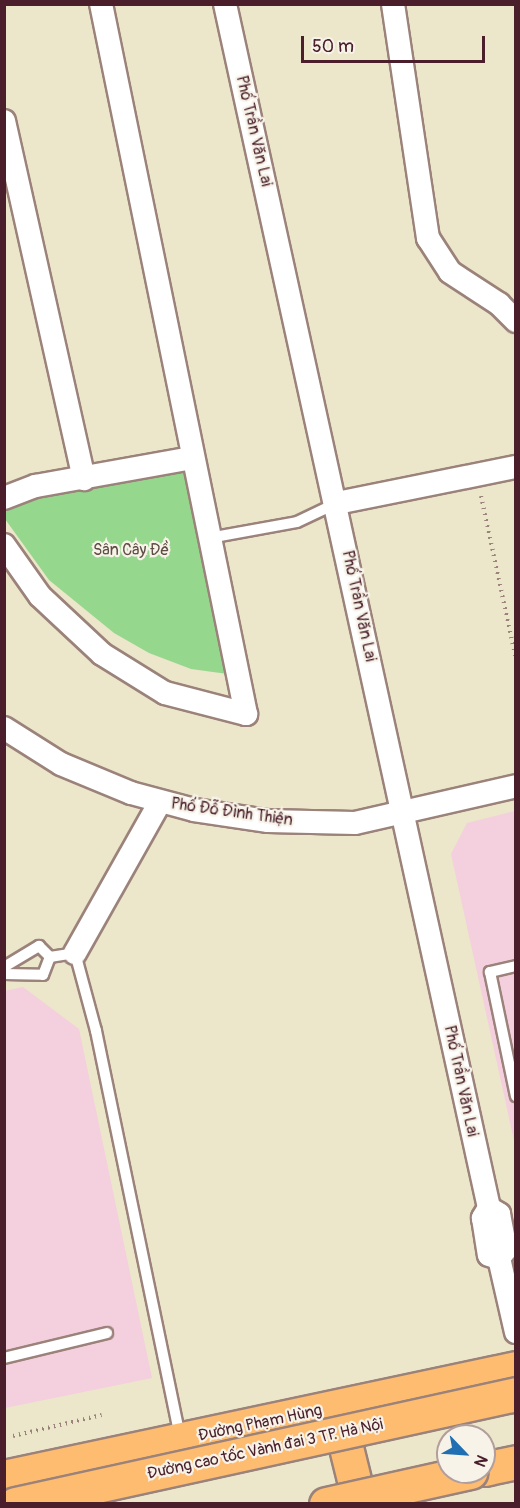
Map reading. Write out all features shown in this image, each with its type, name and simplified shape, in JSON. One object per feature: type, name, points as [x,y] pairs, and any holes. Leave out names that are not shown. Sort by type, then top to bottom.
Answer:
[{"type":"main road","name":"Đường Phạm Hùng","points":[[7,1484],[181,1440],[516,1368]]},
{"type":"main road","name":"Đường cao tốc Vành đai 3 TP. Hà Nội","points":[[7,1484],[516,1394]]},
{"type":"main road","points":[[336,1407],[360,1503]]},
{"type":"main road","points":[[496,1466],[516,1462]]},
{"type":"main road","points":[[326,1503],[436,1479]]},
{"type":"street","points":[[4,545],[40,596],[102,654],[165,693],[246,714],[191,458],[101,4]]},
{"type":"street","name":"Phố Trần Văn Lai","points":[[225,4],[337,503],[489,1208],[499,1214],[506,1249],[500,1258],[516,1332]]},
{"type":"street","points":[[393,4],[428,238],[450,272],[499,304],[516,321]]},
{"type":"street","points":[[4,121],[84,479]]},
{"type":"street","points":[[4,498],[36,486],[191,458]]},
{"type":"street","points":[[337,503],[516,467]]},
{"type":"street","name":"Phố Đỗ Đình Thiện","points":[[4,728],[81,774],[160,801],[222,814],[306,823],[356,823],[516,786]]},
{"type":"street","points":[[75,953],[160,801]]},
{"type":"lane","points":[[208,538],[297,522],[337,503]]},
{"type":"lane","points":[[4,967],[39,946],[50,957]]},
{"type":"lane","points":[[50,957],[75,953],[96,1031],[181,1440]]},
{"type":"lane","points":[[4,974],[44,975],[50,957]]},
{"type":"lane","points":[[516,966],[490,972],[516,1096]]},
{"type":"lane","points":[[4,1358],[107,1333]]},
{"type":"path","points":[[479,489],[516,659]]},
{"type":"path","points":[[13,1436],[102,1416]]},
{"type":"shaded area","points":[[515,811],[515,1145],[451,854],[467,823]]},
{"type":"shaded area","points":[[23,987],[79,1029],[152,1378],[5,1408],[4,991]]},
{"type":"green space","name":"Sân Cây Đề","points":[[191,458],[235,675],[191,669],[149,653],[114,633],[49,580],[5,519],[4,498]]}]
